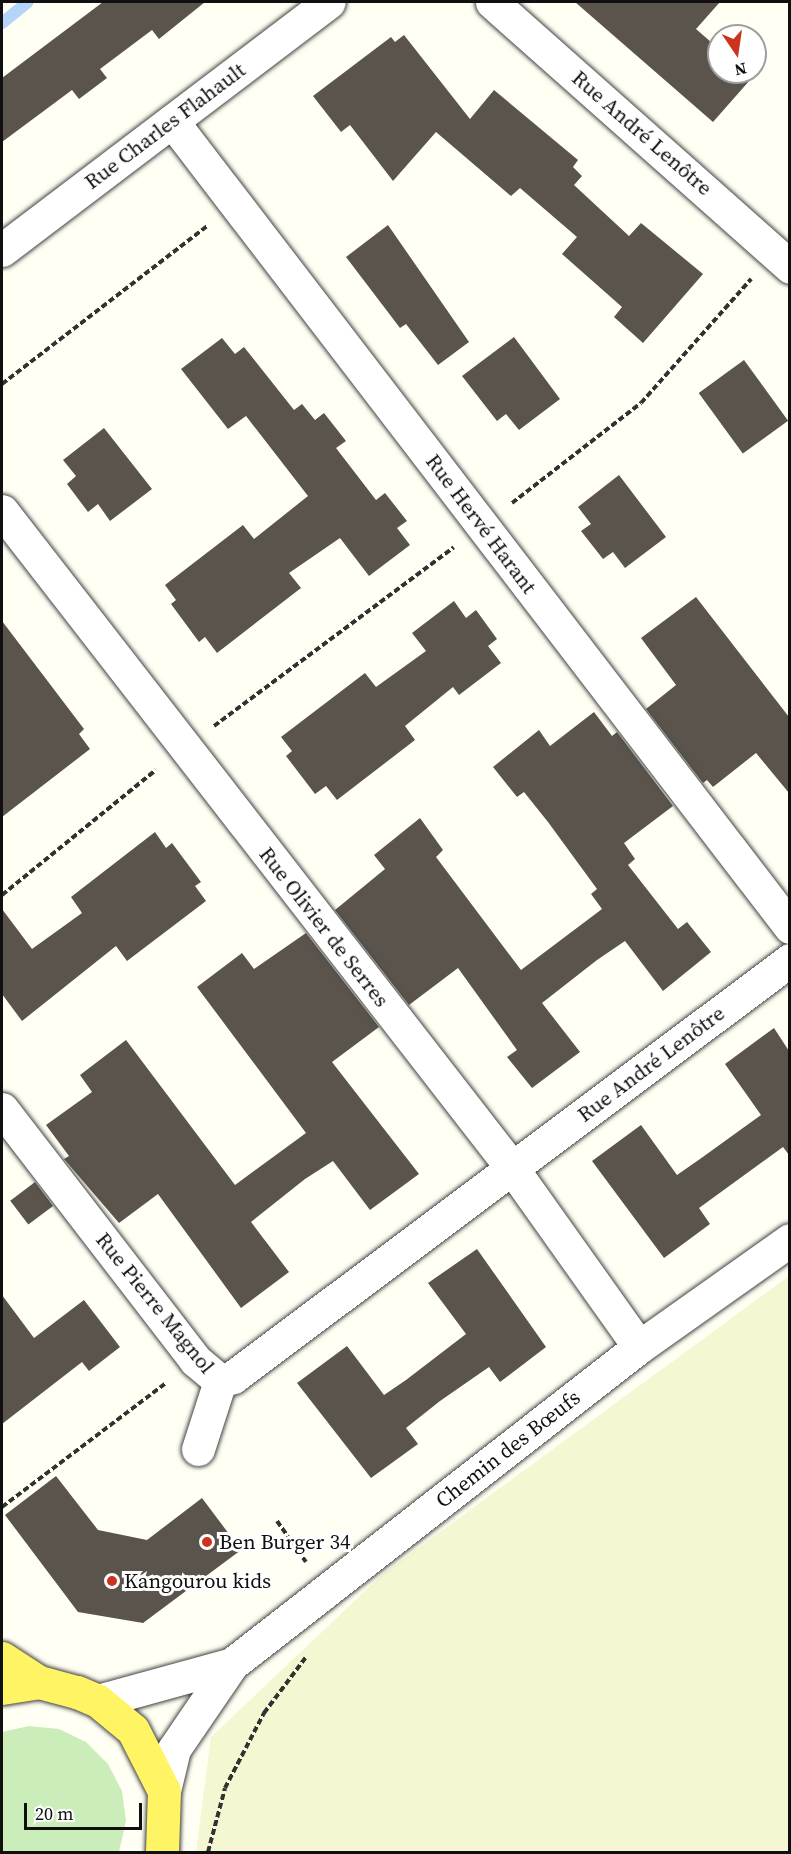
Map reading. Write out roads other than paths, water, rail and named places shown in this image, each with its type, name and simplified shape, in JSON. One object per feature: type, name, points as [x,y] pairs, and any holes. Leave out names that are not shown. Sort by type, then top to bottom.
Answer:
[{"type":"main road","points":[[2,1658],[39,1682],[98,1701],[147,1748],[164,1791],[162,1852]]},
{"type":"main road","points":[[2,1688],[39,1682]]},
{"type":"street","name":"Rue Charles Flahault","points":[[2,250],[329,2]]},
{"type":"street","name":"Rue André Lenôtre","points":[[492,2],[782,260]]},
{"type":"street","name":"Rue Hervé Harant","points":[[172,121],[789,927]]},
{"type":"street","name":"Rue Olivier de Serres","points":[[2,511],[512,1168],[639,1347]]},
{"type":"street","name":"Rue André Lenôtre","points":[[512,1168],[789,960]]},
{"type":"street","name":"Rue Pierre Magnol","points":[[2,1108],[207,1371],[232,1377],[512,1168]]},
{"type":"street","name":"Chemin des Bœufs","points":[[164,1791],[174,1749],[232,1664],[639,1347],[789,1240]]},
{"type":"street","points":[[198,1449],[207,1371]]},
{"type":"street","name":"Chemin des Bœufs","points":[[98,1701],[232,1664]]},
{"type":"waterway","points":[[2,23],[28,2]]},
{"type":"place","name":"Ben Burger 34","points":[[207,1542]]},
{"type":"place","name":"Kangourou kids","points":[[112,1581]]}]
